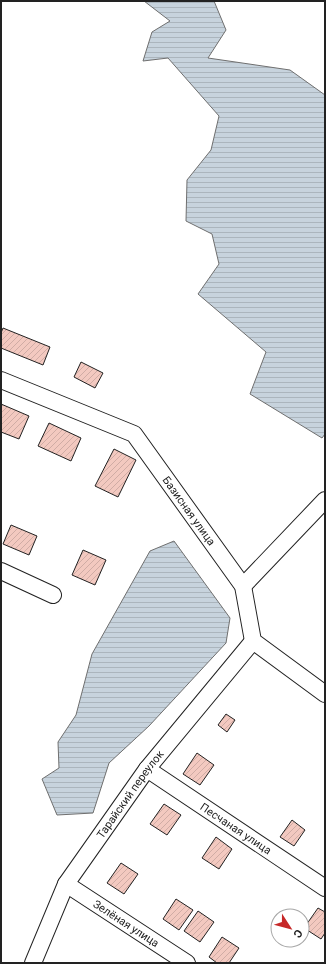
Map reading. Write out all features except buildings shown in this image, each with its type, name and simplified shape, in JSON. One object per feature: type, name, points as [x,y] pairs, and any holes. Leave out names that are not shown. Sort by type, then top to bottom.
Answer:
[{"type":"street","name":"Базисная улица","points":[[1,380],[134,434],[243,586],[254,641]]},
{"type":"street","points":[[243,586],[325,500]]},
{"type":"street","points":[[1,571],[52,595]]},
{"type":"street","points":[[254,641],[325,694]]},
{"type":"street","name":"Тарайский переулок","points":[[33,963],[66,884],[147,769],[254,641]]},
{"type":"street","name":"Песчаная улица","points":[[147,769],[325,888]]},
{"type":"street","name":"Зелёная улица","points":[[66,884],[187,963]]},
{"type":"shaded area","points":[[144,1],[214,1],[226,30],[208,58],[290,70],[325,95],[325,434],[322,438],[250,394],[266,352],[198,294],[219,264],[212,234],[186,221],[187,180],[211,150],[219,116],[168,58],[143,61],[152,32],[170,21]]},
{"type":"shaded area","points":[[174,541],[230,618],[226,643],[149,726],[109,763],[93,813],[57,815],[42,779],[59,768],[58,742],[76,715],[92,654],[150,551]]}]
